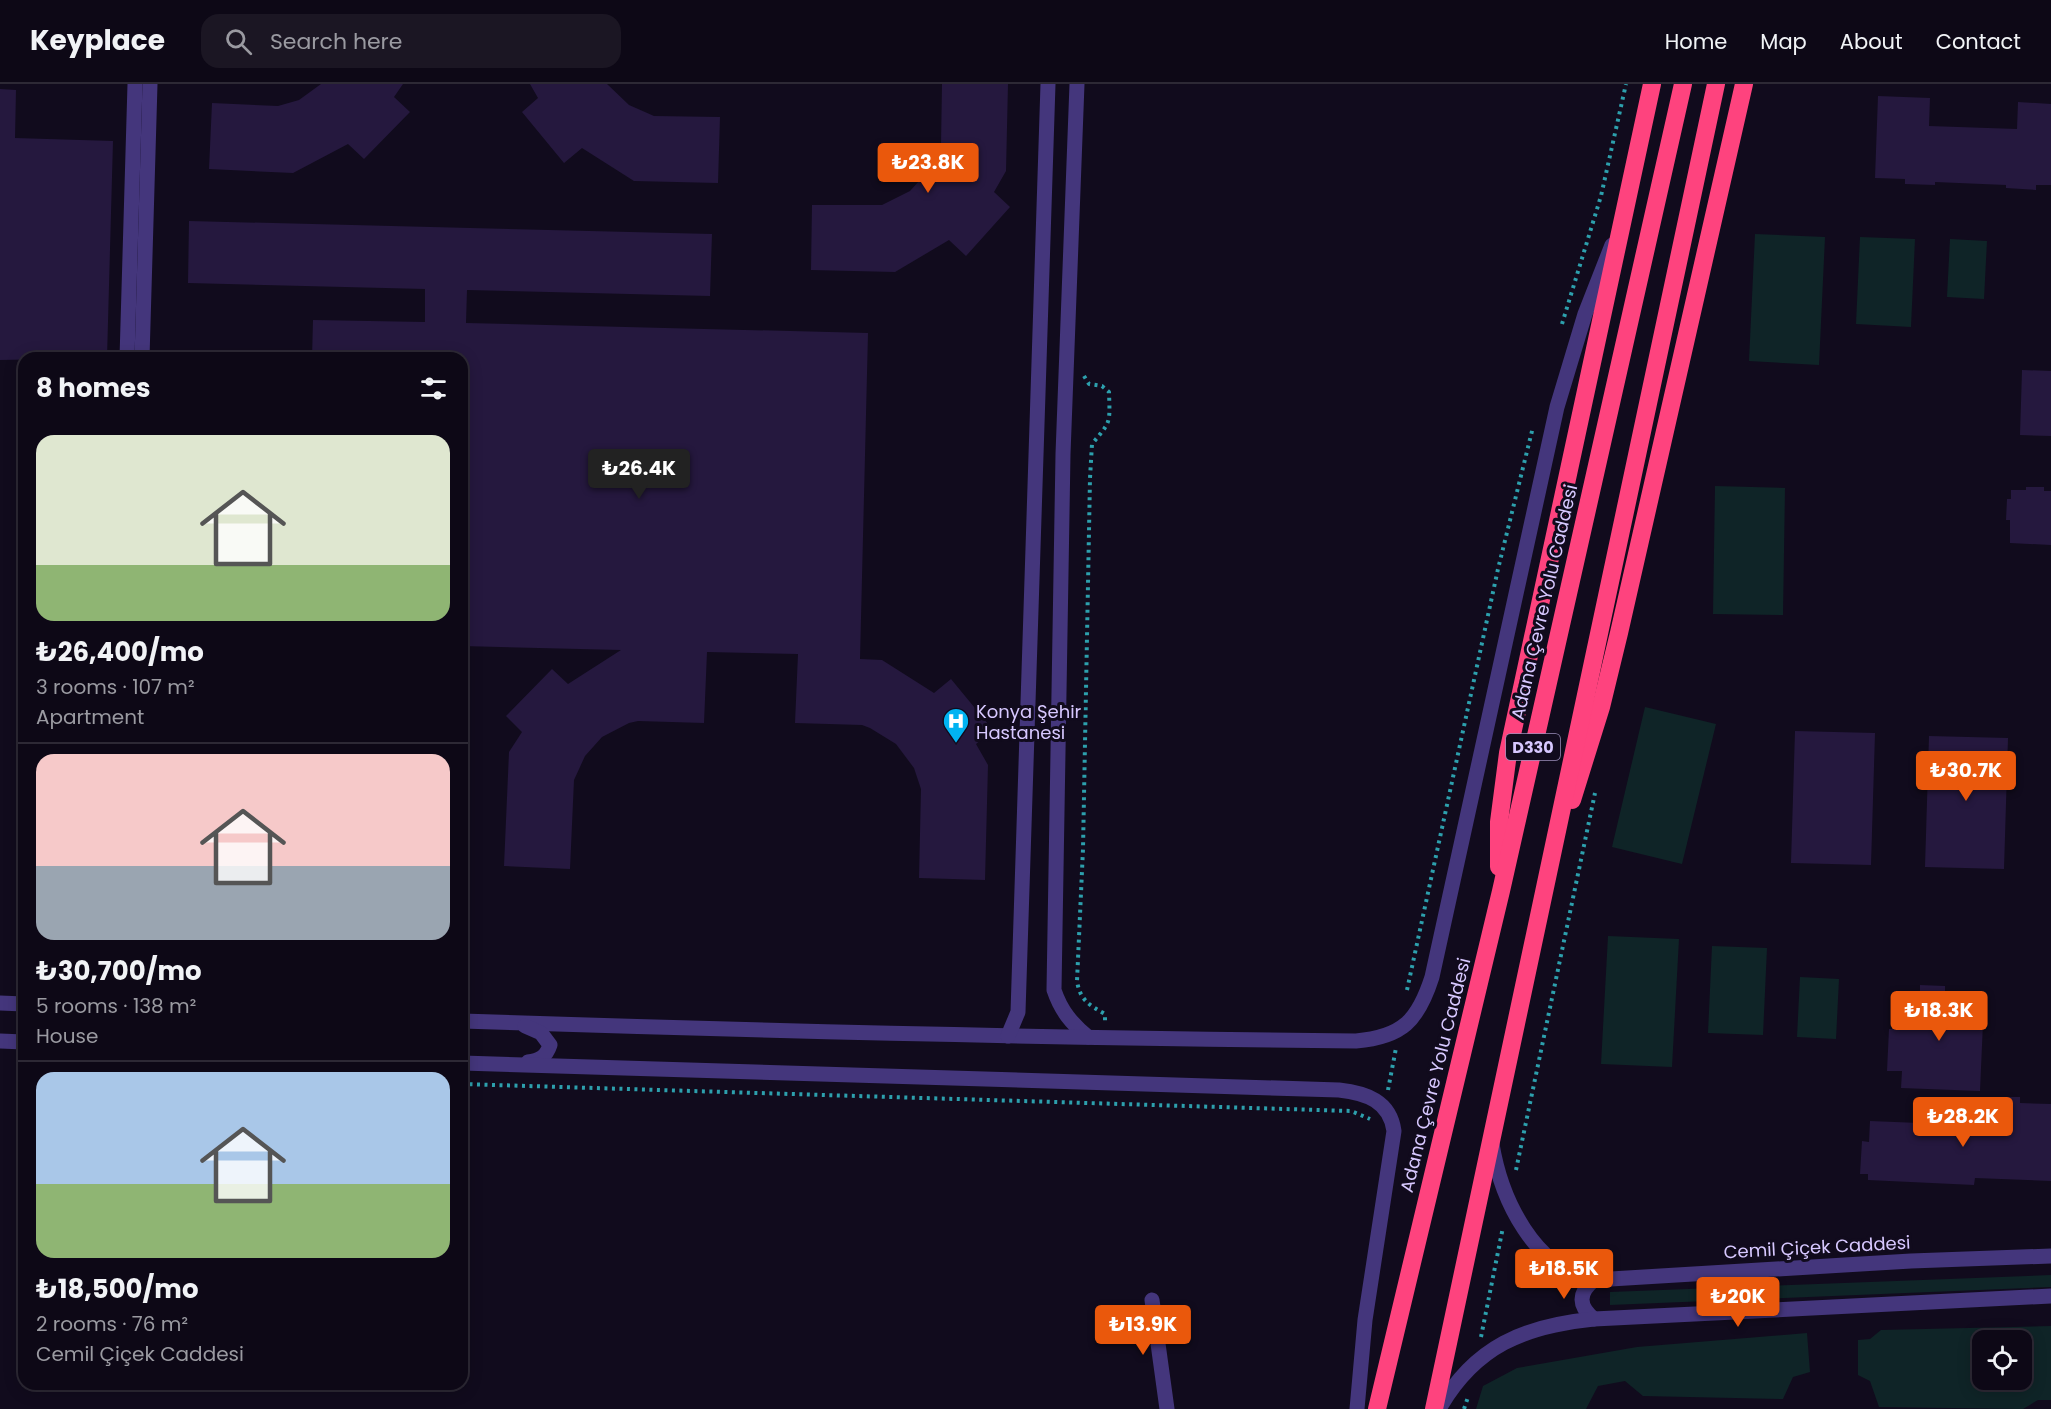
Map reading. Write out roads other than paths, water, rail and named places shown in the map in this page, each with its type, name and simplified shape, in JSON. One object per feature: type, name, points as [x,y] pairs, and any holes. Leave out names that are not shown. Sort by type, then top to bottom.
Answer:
[{"type":"highway","points":[[1501,891],[1498,852],[1502,788],[1652,84]]},
{"type":"highway","name":"Adana Çevre Yolu Caddesi","points":[[1377,1409],[1501,891],[1683,84]]},
{"type":"highway","name":"D330","points":[[1434,1409],[1548,863],[1716,84]]},
{"type":"highway","points":[[1548,863],[1583,769],[1601,706],[1744,84]]},
{"type":"street","points":[[127,352],[135,84]]},
{"type":"street","points":[[142,352],[150,84]]},
{"type":"street","points":[[1008,1036],[1018,1012],[1048,84]]},
{"type":"street","points":[[1077,84],[1063,454],[1054,990],[1059,1005],[1072,1024],[1088,1037]]},
{"type":"street","points":[[468,1021],[1106,1038],[1356,1041],[1379,1039],[1395,1034],[1420,1009],[1432,977],[1557,407],[1585,314],[1621,222]]},
{"type":"street","points":[[0,1003],[18,1004]]},
{"type":"street","points":[[513,1065],[538,1060],[547,1054],[550,1046],[542,1033],[518,1023]]},
{"type":"street","points":[[0,1041],[18,1042]]},
{"type":"street","points":[[468,1063],[1339,1090],[1372,1098],[1388,1110],[1393,1119],[1394,1140],[1365,1320],[1357,1409]]},
{"type":"street","name":"Cemil Çiçek Caddesi","points":[[1491,1136],[1497,1168],[1517,1219],[1539,1247],[1575,1277],[1594,1280],[1911,1261],[2051,1256]]},
{"type":"street","points":[[1594,1280],[1582,1293],[1581,1302],[1584,1311],[1594,1319]]},
{"type":"street","points":[[1439,1409],[1465,1371],[1492,1349],[1537,1329],[1594,1319],[2051,1296]]},
{"type":"street","points":[[1152,1300],[1167,1409]]},
{"type":"place","name":"Konya Şehir Hastanesi","points":[[956,744]]}]
